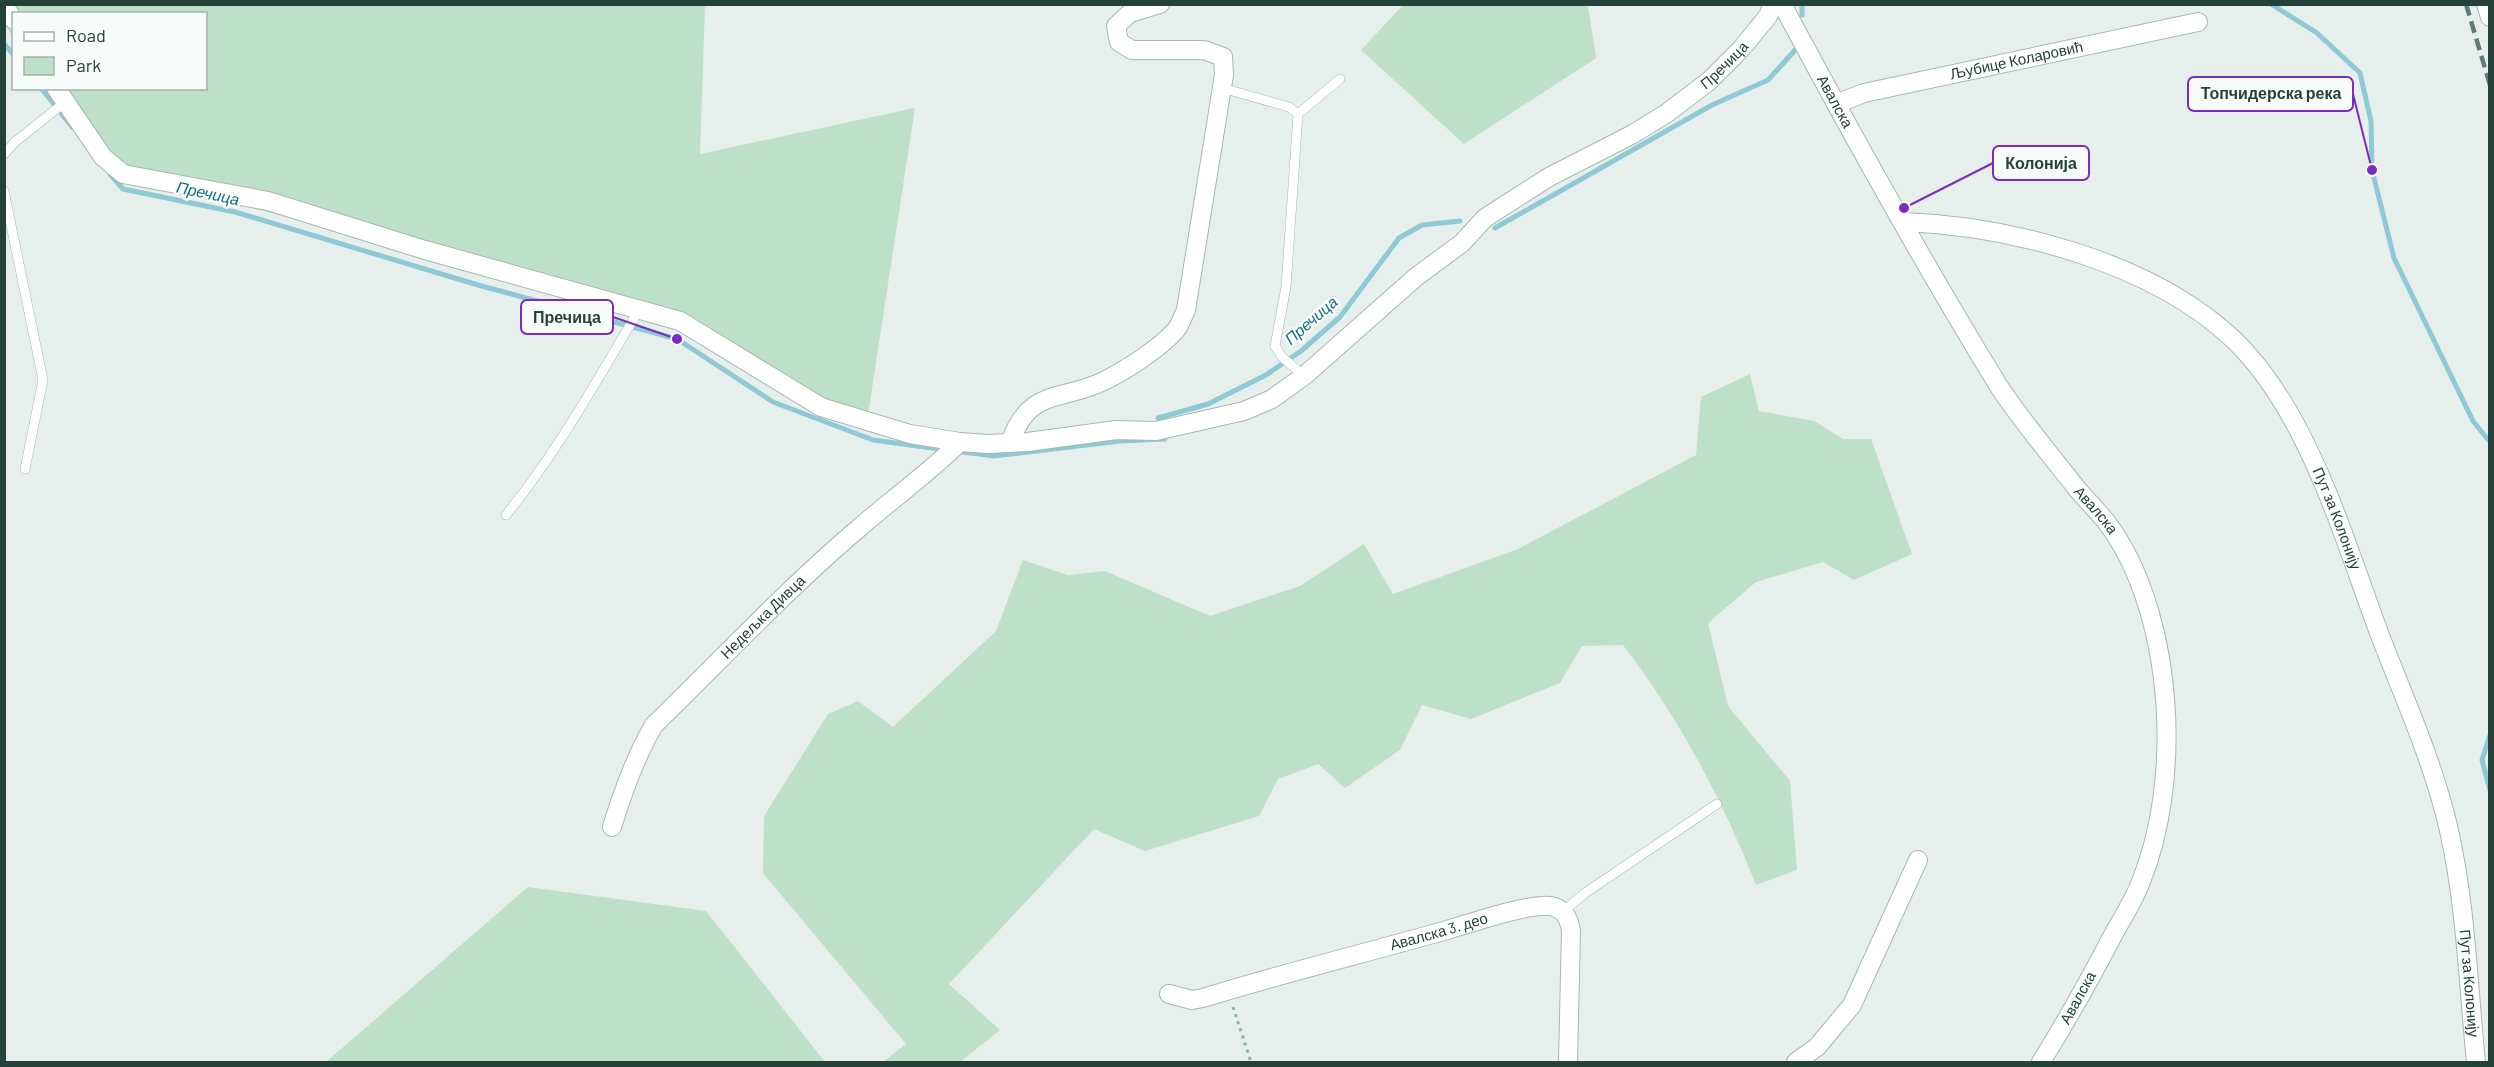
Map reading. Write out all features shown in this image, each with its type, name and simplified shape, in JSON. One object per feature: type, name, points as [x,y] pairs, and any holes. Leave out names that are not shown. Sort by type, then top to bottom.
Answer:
[{"type":"street","points":[[1010,443],[1017,422],[1035,404],[1102,382],[1130,366],[1177,329],[1186,309],[1224,75],[1223,57],[1204,50],[1132,50],[1119,42],[1116,26],[1131,13],[1160,4]]},
{"type":"street","name":"Пречица","points":[[60,96],[103,157],[123,174],[268,201],[638,313],[680,321],[821,407],[910,434],[959,442],[1010,443],[1116,430],[1155,432],[1244,411],[1272,399],[1298,372],[1462,243],[1485,218],[1549,177],[1634,134],[1667,113],[1709,81],[1742,48],[1767,16],[1773,4]]},
{"type":"street","name":"Авалска","points":[[1782,4],[1836,104],[2000,388],[2113,531],[2132,568],[2157,641],[2164,683],[2166,737],[2165,784],[2155,840],[2140,885],[2041,1062]]},
{"type":"street","points":[[2486,4],[2490,17]]},
{"type":"street","name":"Љубице Коларовић","points":[[1836,104],[1864,93],[2198,22]]},
{"type":"street","name":"Пут за Колонију","points":[[1903,222],[1939,224],[2036,242],[2073,251],[2109,264],[2179,298],[2206,317],[2235,341],[2271,387],[2292,418],[2324,489],[2427,758],[2448,825],[2460,897],[2476,1062]]},
{"type":"street","name":"Недељка Дивца","points":[[612,827],[623,790],[643,743],[654,725],[826,557],[941,460],[959,442]]},
{"type":"street","points":[[1796,1062],[1818,1047],[1852,1005],[1918,860]]},
{"type":"street","name":"Авалска 3. део","points":[[1169,994],[1192,1000],[1535,908],[1551,906],[1564,911]]},
{"type":"street","points":[[1564,911],[1571,931],[1568,1062]]},
{"type":"lane","points":[[1298,372],[1282,357],[1275,346],[1286,287],[1298,114],[1340,79]]},
{"type":"lane","points":[[1222,88],[1288,107],[1298,114]]},
{"type":"lane","points":[[4,154],[60,96]]},
{"type":"lane","points":[[4,191],[44,380],[25,469]]},
{"type":"lane","points":[[506,515],[527,489],[580,411],[638,313]]},
{"type":"lane","points":[[1564,911],[1585,893],[1717,804]]},
{"type":"path","points":[[1227,991],[1251,1062]]},
{"type":"green space","points":[[5,4],[705,5],[700,154],[915,108],[867,421],[639,310],[123,174],[54,90],[207,90],[207,12],[12,12],[12,36],[5,25]]},
{"type":"green space","points":[[1403,5],[1588,5],[1596,58],[1464,144],[1361,50]]},
{"type":"green space","points":[[1750,374],[1759,411],[1814,421],[1843,439],[1871,439],[1912,554],[1854,580],[1823,562],[1756,582],[1708,623],[1728,706],[1790,781],[1797,870],[1756,885],[1729,822],[1698,760],[1643,672],[1623,645],[1582,646],[1560,683],[1471,719],[1422,705],[1400,750],[1345,788],[1318,764],[1278,779],[1259,816],[1145,851],[1094,829],[949,984],[1000,1030],[960,1062],[883,1062],[906,1044],[763,873],[764,816],[828,714],[858,701],[893,727],[996,631],[1023,560],[1068,575],[1105,571],[1210,616],[1300,586],[1364,544],[1393,594],[1518,549],[1696,455],[1701,397]]},
{"type":"green space","points":[[528,887],[706,911],[825,1062],[326,1062]]},
{"type":"waterway","name":"Пречица","points":[[1802,4],[1802,15]]},
{"type":"waterway","points":[[2271,4],[2317,33],[2360,73],[2371,121],[2372,170],[2394,258],[2473,421],[2490,442]]},
{"type":"waterway","name":"Пречица","points":[[4,44],[12,53]]},
{"type":"waterway","name":"Пречица","points":[[1495,228],[1712,105],[1768,80],[1796,49]]},
{"type":"waterway","name":"Пречица","points":[[43,90],[72,127]]},
{"type":"waterway","name":"Пречица","points":[[110,174],[123,189],[235,212],[478,285],[677,339],[773,402],[873,440],[947,450]]},
{"type":"waterway","name":"Пречица","points":[[1158,418],[1208,404],[1266,375],[1301,351],[1340,317],[1399,238],[1422,225],[1460,221]]},
{"type":"waterway","name":"Пречица","points":[[956,451],[994,456],[1120,441],[1165,439]]},
{"type":"waterway","points":[[2490,735],[2482,760],[2490,790]]},
{"type":"railway","points":[[2466,4],[2490,85]]},
{"type":"place","name":"Топчидерска река","points":[[2372,170]]},
{"type":"place","name":"Колонија","points":[[1904,208]]},
{"type":"place","name":"Пречица","points":[[677,339]]}]
